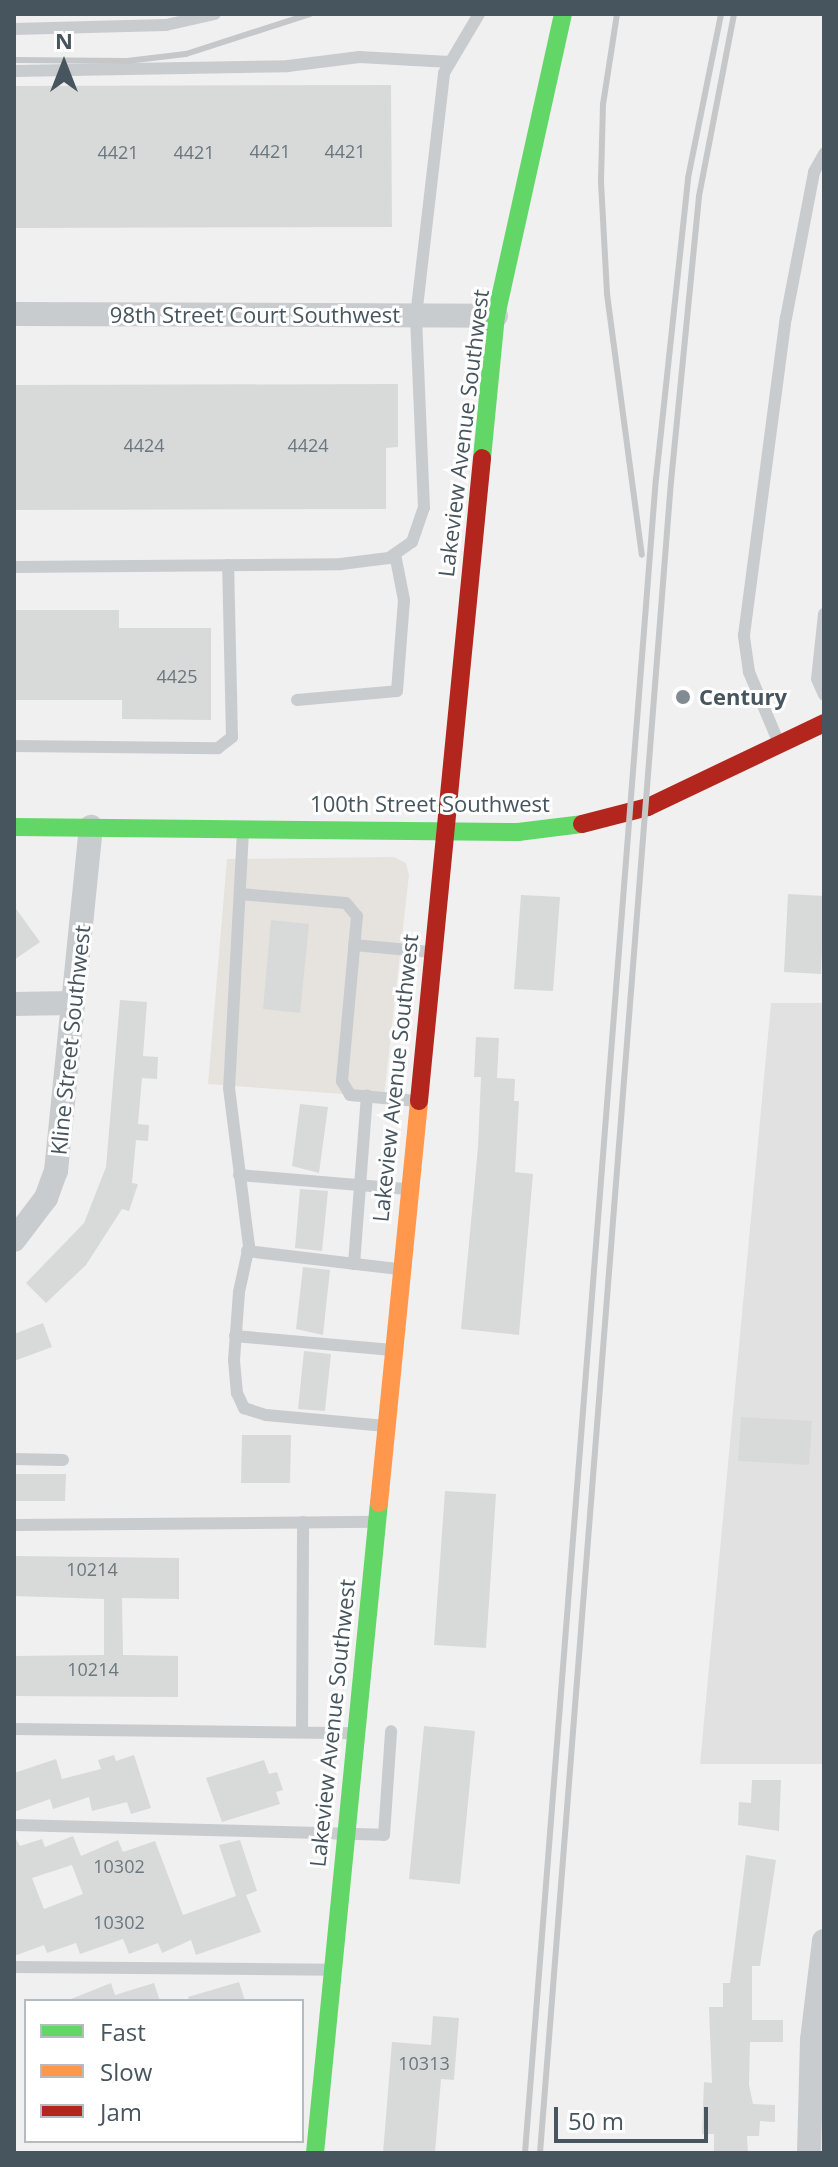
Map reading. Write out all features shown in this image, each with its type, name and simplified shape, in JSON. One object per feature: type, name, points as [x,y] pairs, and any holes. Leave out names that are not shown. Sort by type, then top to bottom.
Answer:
[{"type":"street","name":"Lakeview Avenue Southwest","points":[[315,2153],[496,316],[563,14]]},
{"type":"street","name":"98th Street Court Southwest","points":[[14,314],[496,316]]},
{"type":"street","name":"100th Street Southwest","points":[[14,827],[444,831],[570,827],[648,807],[824,723]]},
{"type":"street","name":"Kline Street Southwest","points":[[14,1240],[46,1198],[56,1171],[91,827]]},
{"type":"street","points":[[14,1004],[72,1003]]},
{"type":"street","points":[[809,2153],[812,2040],[824,1941]]},
{"type":"lane","points":[[14,29],[166,25],[215,14]]},
{"type":"lane","points":[[14,567],[341,564],[395,554],[412,542],[424,508],[416,316],[444,73],[479,14]]},
{"type":"lane","points":[[14,71],[288,66],[359,57],[450,62]]},
{"type":"lane","points":[[780,744],[749,672],[744,635],[786,318],[814,172],[824,154]]},
{"type":"lane","points":[[297,700],[397,691],[404,600],[395,554]]},
{"type":"lane","points":[[14,746],[218,748],[232,737],[228,565]]},
{"type":"lane","points":[[824,614],[817,679],[824,695]]},
{"type":"lane","points":[[243,827],[229,1088],[247,1251],[235,1336],[236,1382],[244,1408],[266,1415],[385,1426]]},
{"type":"lane","points":[[240,894],[346,903],[357,916],[342,1081],[350,1095],[417,1101]]},
{"type":"lane","points":[[354,945],[432,952]]},
{"type":"lane","points":[[354,1264],[367,1096]]},
{"type":"lane","points":[[239,1175],[409,1189]]},
{"type":"lane","points":[[247,1251],[401,1269]]},
{"type":"lane","points":[[235,1336],[393,1350]]},
{"type":"lane","points":[[14,1459],[63,1460]]},
{"type":"lane","points":[[302,1732],[303,1522]]},
{"type":"lane","points":[[14,1525],[376,1522]]},
{"type":"lane","points":[[14,1729],[356,1733]]},
{"type":"lane","points":[[14,1825],[346,1831],[384,1835],[391,1731]]},
{"type":"lane","points":[[14,1967],[332,1970]]},
{"type":"shaded area","points":[[394,857],[406,863],[409,875],[384,1097],[208,1084],[227,859]]},
{"type":"shaded area","points":[[771,1003],[824,1003],[824,1764],[700,1764]]},
{"type":"building","points":[[391,85],[392,227],[14,228],[14,86]]},
{"type":"building","points":[[398,384],[398,447],[386,448],[386,509],[14,510],[14,385]]},
{"type":"building","points":[[14,610],[119,610],[119,628],[211,628],[211,720],[122,719],[122,700],[14,700]]},
{"type":"building","points":[[788,894],[824,896],[821,974],[784,972]]},
{"type":"building","points":[[521,895],[560,897],[553,991],[514,989]]},
{"type":"building","points":[[14,906],[40,942],[14,960]]},
{"type":"building","points":[[271,920],[309,924],[300,1013],[263,1009]]},
{"type":"building","points":[[120,1000],[147,1002],[143,1056],[158,1057],[157,1079],[142,1078],[138,1124],[149,1125],[148,1141],[136,1140],[132,1183],[138,1184],[129,1211],[122,1209],[86,1265],[46,1303],[26,1283],[84,1223],[106,1167]]},
{"type":"building","points":[[476,1037],[499,1038],[497,1078],[515,1079],[514,1101],[519,1101],[515,1172],[533,1174],[519,1335],[461,1329],[478,1147],[481,1077],[474,1077]]},
{"type":"building","points":[[300,1104],[328,1107],[319,1173],[292,1166]]},
{"type":"building","points":[[300,1189],[328,1191],[322,1251],[295,1248]]},
{"type":"building","points":[[303,1267],[330,1270],[323,1335],[296,1329]]},
{"type":"building","points":[[43,1323],[52,1347],[14,1361],[14,1334]]},
{"type":"building","points":[[304,1351],[331,1354],[325,1411],[298,1409]]},
{"type":"building","points":[[741,1417],[812,1421],[809,1465],[738,1461]]},
{"type":"building","points":[[242,1435],[291,1435],[290,1483],[241,1483]]},
{"type":"building","points":[[14,1474],[66,1474],[65,1501],[14,1501]]},
{"type":"building","points":[[445,1491],[496,1494],[486,1648],[434,1645]]},
{"type":"building","points":[[14,1556],[179,1558],[179,1599],[122,1598],[123,1655],[178,1656],[178,1697],[14,1696],[14,1656],[104,1655],[104,1599],[14,1596]]},
{"type":"building","points":[[424,1726],[475,1731],[460,1884],[409,1879]]},
{"type":"building","points":[[114,1755],[116,1761],[134,1755],[151,1808],[131,1814],[127,1802],[92,1811],[89,1797],[53,1809],[50,1799],[14,1812],[14,1773],[56,1759],[62,1779],[101,1769],[98,1760]]},
{"type":"building","points":[[264,1760],[269,1774],[277,1772],[283,1790],[276,1792],[280,1804],[222,1822],[206,1778]]},
{"type":"building","points":[[752,1780],[781,1780],[779,1831],[738,1825],[739,1802],[751,1803]]},
{"type":"building","points":[[14,1835],[20,1846],[42,1839],[45,1847],[73,1836],[81,1856],[118,1840],[123,1852],[155,1841],[183,1915],[236,1896],[219,1845],[240,1840],[257,1891],[246,1895],[261,1932],[196,1955],[191,1940],[162,1953],[158,1943],[129,1954],[123,1939],[80,1954],[76,1943],[47,1953],[44,1945],[14,1956]],"holes":[[[72,1865],[83,1894],[44,1909],[32,1878]]]},
{"type":"building","points":[[746,1855],[776,1860],[760,1966],[752,1966],[752,2020],[783,2020],[783,2042],[750,2042],[749,2085],[753,2104],[775,2105],[775,2122],[760,2121],[759,2136],[747,2136],[748,2153],[714,2153],[714,2134],[702,2134],[704,2082],[712,2083],[709,2007],[723,2007],[723,1983],[730,1983]]},
{"type":"building","points":[[239,1982],[244,1999],[188,1999]]},
{"type":"building","points":[[111,1983],[115,1995],[154,1983],[159,1999],[71,1999]]},
{"type":"building","points":[[433,2016],[459,2018],[454,2080],[441,2079],[435,2153],[383,2153],[392,2042],[431,2045]]},
{"type":"railway","points":[[14,60],[127,61],[186,54],[310,14]]},
{"type":"railway","points":[[617,14],[603,104],[601,182],[607,294],[642,555]]},
{"type":"railway","points":[[525,2153],[656,479],[688,178],[721,14]]},
{"type":"railway","points":[[540,2153],[671,482],[699,196],[734,14]]},
{"type":"traffic: fast","points":[[482,458],[496,316],[563,14]]},
{"type":"traffic: fast","points":[[14,827],[518,832],[582,824]]},
{"type":"traffic: fast","points":[[315,2153],[379,1503]]},
{"type":"traffic: slow","points":[[379,1503],[419,1101]]},
{"type":"traffic: jam","points":[[419,1101],[482,458]]},
{"type":"traffic: jam","points":[[582,824],[648,807],[824,723]]},
{"type":"place","name":"Century","points":[[683,697]]}]
